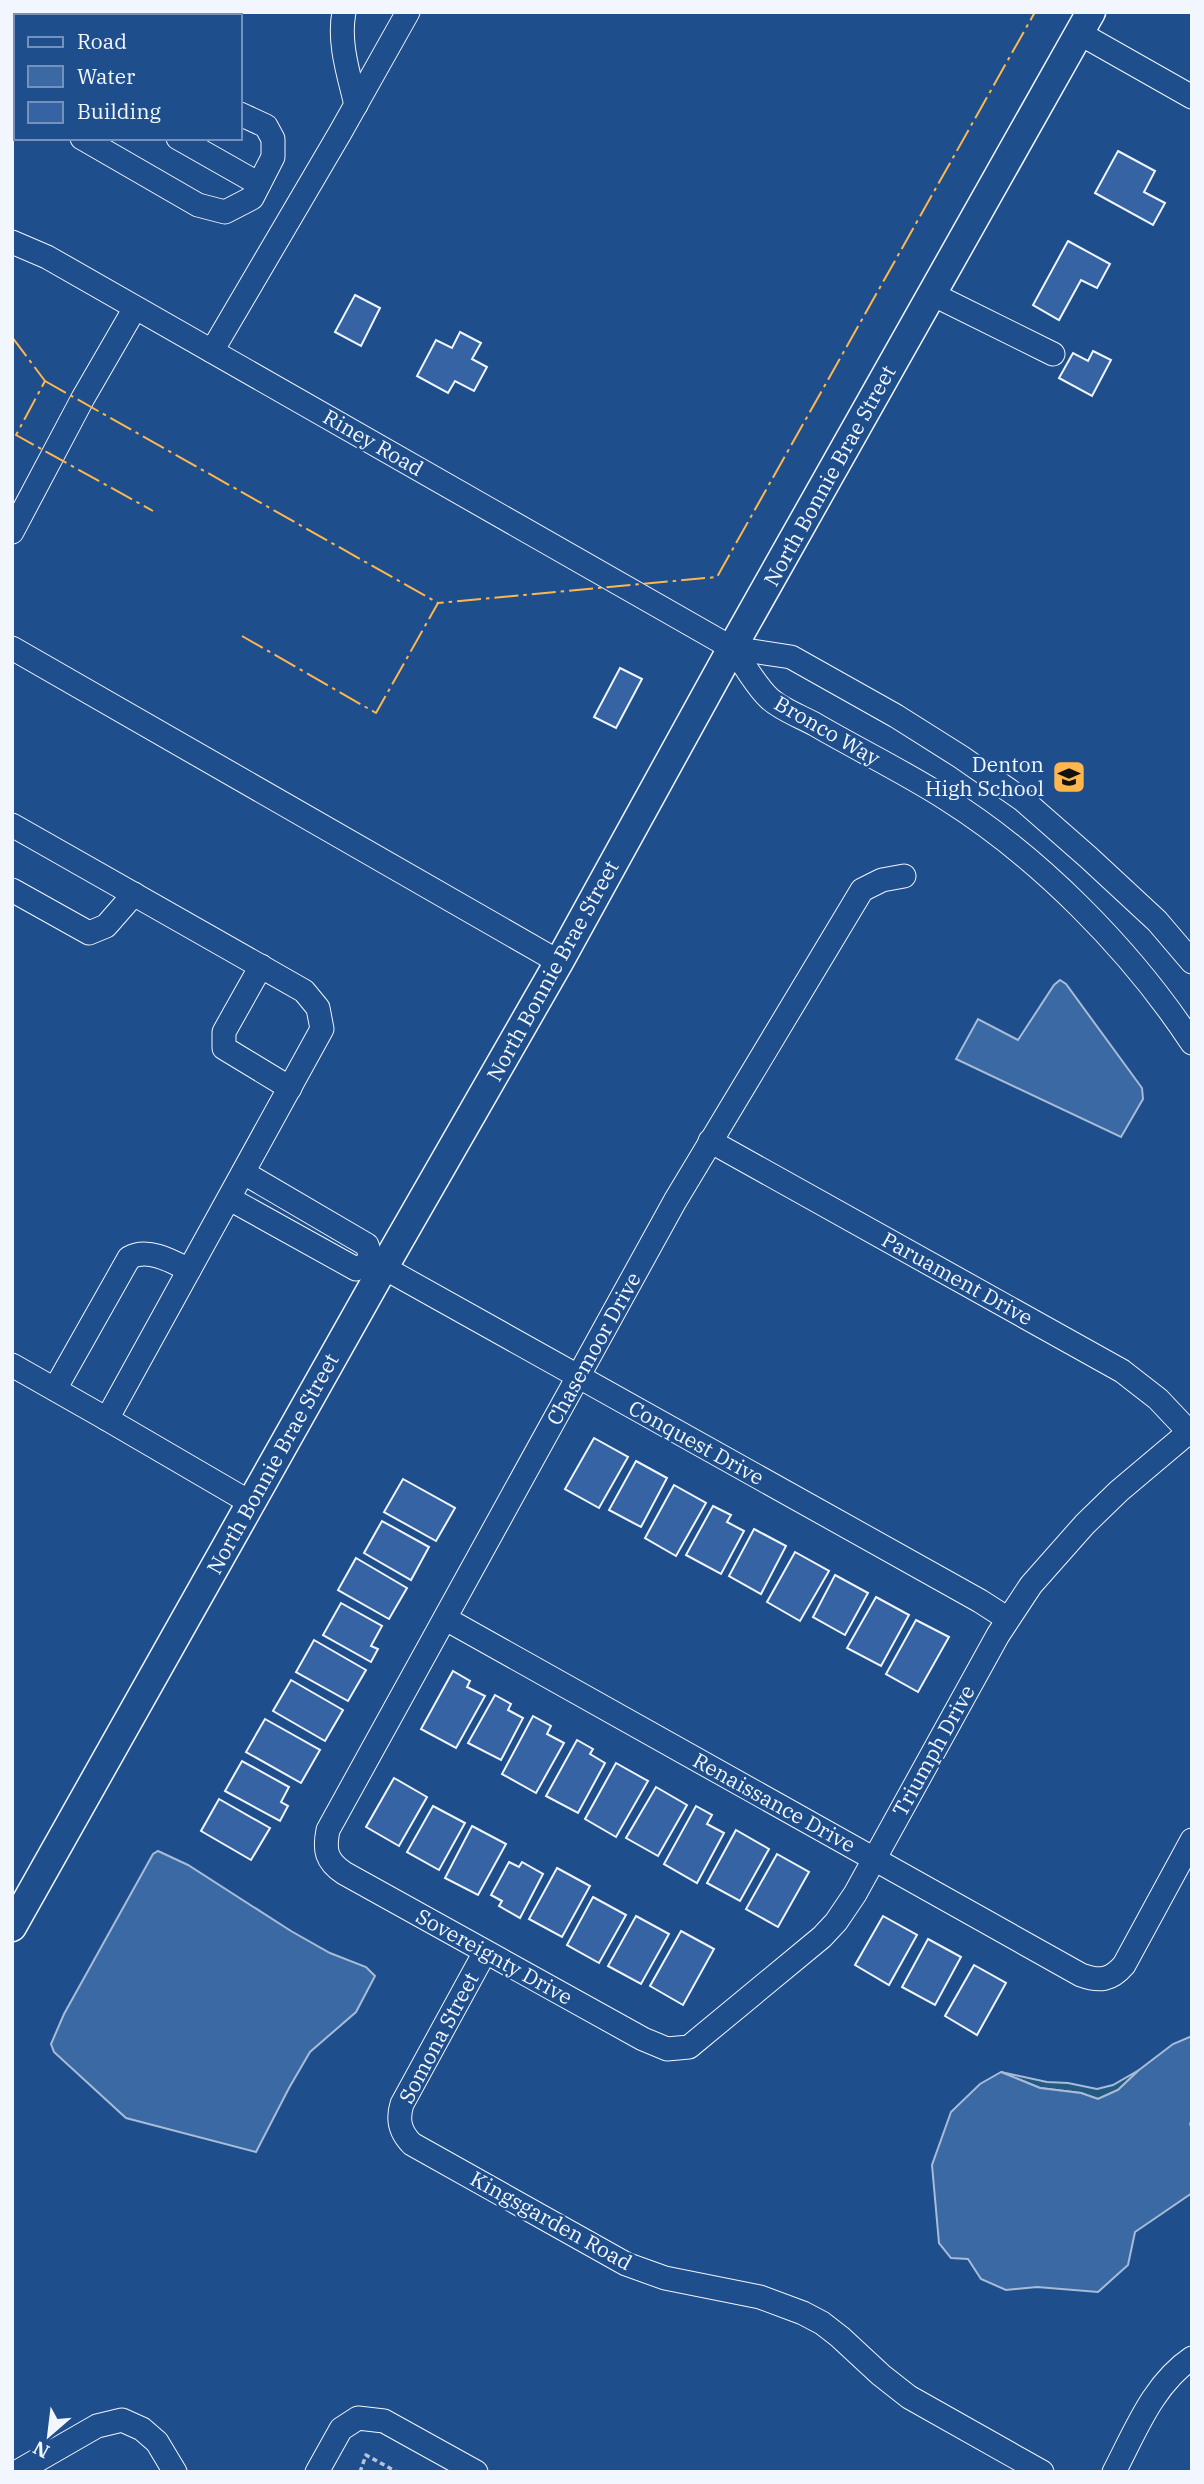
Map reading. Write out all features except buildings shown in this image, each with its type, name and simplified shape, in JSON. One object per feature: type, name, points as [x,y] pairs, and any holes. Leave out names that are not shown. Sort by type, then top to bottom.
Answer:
[{"type":"main road","name":"North Bonnie Brae Street","points":[[12,1927],[251,1503],[378,1264],[559,962],[732,648],[1085,23]]},
{"type":"street","points":[[344,12],[344,52],[356,105]]},
{"type":"street","points":[[212,351],[408,12]]},
{"type":"street","points":[[1085,23],[1192,97]]},
{"type":"street","points":[[85,140],[198,205],[225,212],[252,198],[273,157],[274,139],[266,126],[242,115]]},
{"type":"street","points":[[182,140],[259,184]]},
{"type":"street","name":"Riney Road","points":[[12,242],[47,257],[732,648]]},
{"type":"street","points":[[932,294],[1052,354]]},
{"type":"street","points":[[12,532],[83,398],[135,308]]},
{"type":"street","points":[[12,648],[559,962]]},
{"type":"street","points":[[732,648],[791,657],[896,716],[961,757],[1023,800],[1088,857],[1157,921],[1192,962]]},
{"type":"street","name":"Bronco Way","points":[[732,648],[770,700],[944,797],[1025,858],[1120,949],[1166,1004],[1192,1043]]},
{"type":"street","points":[[12,825],[304,991],[318,1009],[322,1029],[107,1419]]},
{"type":"street","name":"Chasemoor Drive","points":[[327,1856],[325,1846],[328,1830],[710,1141],[862,890],[882,880],[904,876]]},
{"type":"street","points":[[12,890],[89,933],[106,926],[134,894]]},
{"type":"street","points":[[261,966],[224,1032],[224,1048],[290,1088]]},
{"type":"street","name":"Paruament Drive","points":[[710,1141],[1122,1371],[1158,1399],[1190,1433]]},
{"type":"street","points":[[230,1199],[356,1269],[378,1264],[368,1245],[244,1173]]},
{"type":"street","points":[[55,1390],[129,1258],[136,1254],[165,1257],[190,1270]]},
{"type":"street","name":"Conquest Drive","points":[[378,1264],[1008,1619]]},
{"type":"street","points":[[12,1365],[251,1503]]},
{"type":"street","name":"Triumph Drive","points":[[667,2049],[689,2048],[822,1937],[846,1909],[1008,1619],[1031,1585],[1085,1524],[1119,1491],[1190,1433]]},
{"type":"street","name":"Renaissance Drive","points":[[446,1619],[1081,1975],[1104,1980],[1115,1976],[1124,1965],[1192,1840]]},
{"type":"street","name":"Sovereignty Drive","points":[[327,1856],[334,1866],[344,1873],[643,2039],[667,2049]]},
{"type":"street","name":"Somona Street","points":[[400,2126],[402,2104],[485,1952]]},
{"type":"street","name":"Kingsgarden Road","points":[[400,2126],[404,2136],[412,2144],[626,2264],[665,2278],[760,2297],[812,2318],[840,2337],[909,2397],[1042,2472]]},
{"type":"street","points":[[1114,2472],[1159,2391],[1172,2375],[1192,2358]]},
{"type":"street","points":[[317,2472],[341,2429],[358,2418],[384,2421],[476,2472]]},
{"type":"street","points":[[17,2472],[97,2426],[122,2420],[142,2428],[157,2442],[175,2472]]},
{"type":"path","points":[[360,2472],[366,2455],[397,2472]]},
{"type":"shaded area","points":[[1139,2070],[1118,2090],[1098,2099],[1081,2093],[1040,2088],[1001,2072],[1097,2089],[1113,2085]]},
{"type":"water","points":[[1060,980],[1066,984],[1142,1088],[1143,1099],[1121,1137],[956,1059],[978,1019],[1018,1040]]},
{"type":"water","points":[[158,1851],[188,1865],[330,1953],[366,1967],[375,1976],[356,2012],[310,2052],[256,2152],[126,2118],[54,2052],[51,2044],[64,2014],[153,1854]]},
{"type":"water","points":[[1192,2036],[1192,2193],[1135,2232],[1128,2265],[1098,2292],[1037,2287],[1006,2290],[981,2279],[968,2259],[951,2258],[939,2243],[932,2165],[951,2112],[980,2084],[1001,2072],[1040,2088],[1081,2093],[1098,2099],[1118,2090],[1173,2044]]},
{"type":"power","points":[[242,636],[376,713],[438,603],[717,577],[1035,12]]},
{"type":"power","points":[[12,337],[45,381],[16,435],[153,511]]},
{"type":"power","points":[[45,381],[438,603]]},
{"type":"place","name":"Denton High School","points":[[1069,777]]}]
